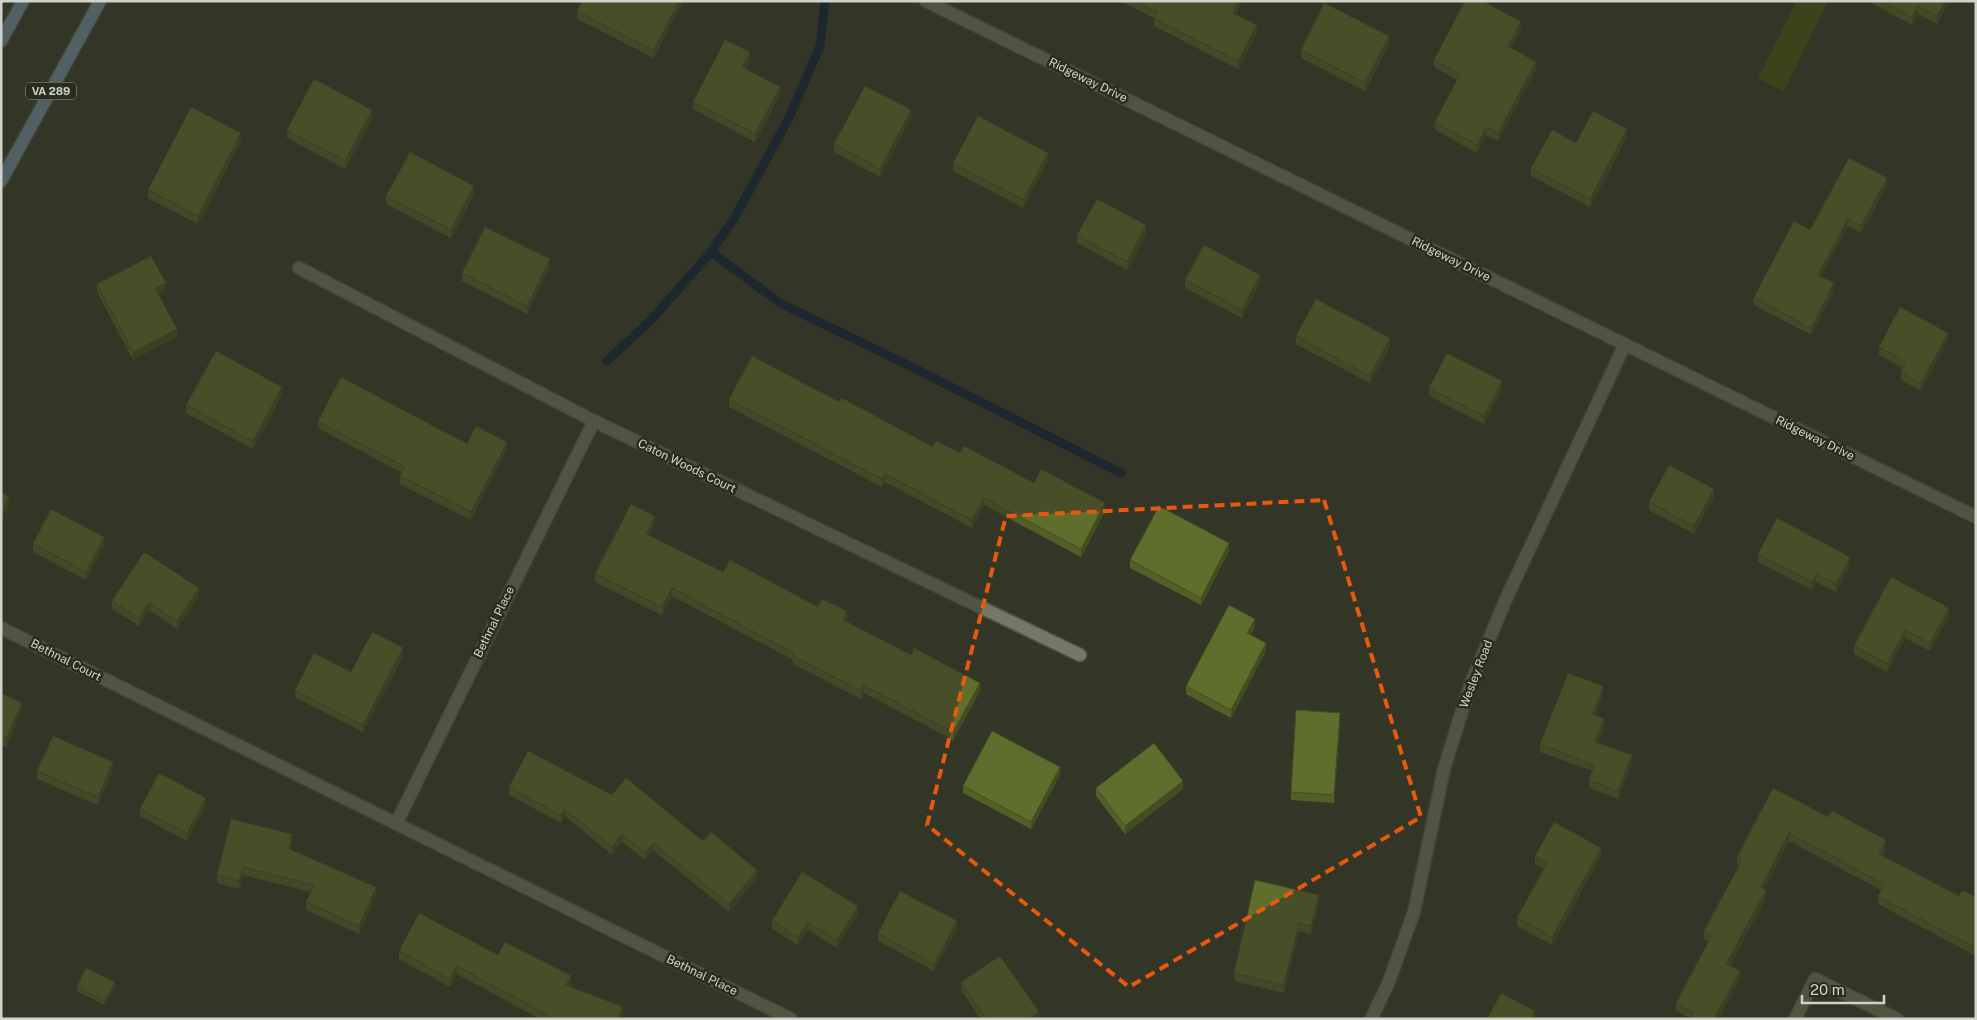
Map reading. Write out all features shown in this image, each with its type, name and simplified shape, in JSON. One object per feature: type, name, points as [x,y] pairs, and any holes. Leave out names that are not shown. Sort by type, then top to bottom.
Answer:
[{"type":"main road","points":[[1,41],[23,1]]},
{"type":"main road","name":"VA 289","points":[[1,181],[100,1]]},
{"type":"street","name":"Ridgeway Drive","points":[[926,1],[1976,517]]},
{"type":"street","name":"Caton Woods Court","points":[[299,268],[594,421],[1080,655]]},
{"type":"street","name":"Wesley Road","points":[[1371,1019],[1388,984],[1414,912],[1444,769],[1470,685],[1506,599],[1625,344]]},
{"type":"street","name":"Bethnal Place","points":[[396,824],[594,421]]},
{"type":"street","name":"Bethnal Court","points":[[1,628],[131,692]]},
{"type":"street","name":"Bethnal Place","points":[[131,692],[791,1019]]},
{"type":"street","points":[[1795,1019],[1815,979],[1897,1019]]},
{"type":"highlighted area","points":[[1324,500],[1421,817],[1129,987],[927,825],[1006,516]]},
{"type":"green space","points":[[1797,1],[1828,1],[1784,91],[1758,79]]},
{"type":"building","points":[[582,1],[679,1],[654,50],[577,11]]},
{"type":"building","points":[[1136,1],[1238,1],[1233,13],[1257,25],[1238,61],[1154,18],[1157,12]]},
{"type":"building","points":[[1465,1],[1483,1],[1521,22],[1508,46],[1536,62],[1498,133],[1486,127],[1477,145],[1435,122],[1460,74],[1434,60]]},
{"type":"building","points":[[1882,1],[1945,1],[1937,16],[1918,6],[1912,17]]},
{"type":"building","points":[[1324,3],[1389,36],[1365,83],[1301,50]]},
{"type":"building","points":[[725,40],[750,52],[742,67],[780,87],[755,134],[693,102]]},
{"type":"building","points":[[314,79],[372,110],[345,161],[287,130]]},
{"type":"building","points":[[865,86],[911,110],[880,169],[834,144]]},
{"type":"building","points":[[191,107],[241,133],[198,216],[148,190]]},
{"type":"building","points":[[1593,111],[1627,129],[1590,199],[1531,168],[1552,130],[1576,143]]},
{"type":"building","points":[[978,116],[1048,153],[1023,200],[953,163]]},
{"type":"building","points":[[410,152],[474,186],[451,230],[386,196]]},
{"type":"building","points":[[1849,158],[1887,178],[1861,226],[1848,218],[1818,275],[1834,283],[1811,328],[1754,297],[1794,221],[1810,230]]},
{"type":"building","points":[[1097,199],[1146,225],[1127,262],[1077,235]]},
{"type":"building","points":[[485,227],[550,259],[527,306],[462,273]]},
{"type":"building","points":[[1204,245],[1260,275],[1242,310],[1185,280]]},
{"type":"building","points":[[151,256],[166,283],[155,288],[177,329],[133,352],[97,284]]},
{"type":"building","points":[[1316,299],[1390,338],[1370,376],[1296,336]]},
{"type":"building","points":[[1900,307],[1948,333],[1921,383],[1901,372],[1906,362],[1879,347]]},
{"type":"building","points":[[216,351],[282,387],[253,441],[186,405]]},
{"type":"building","points":[[1447,353],[1502,381],[1484,416],[1429,388]]},
{"type":"building","points":[[752,356],[839,402],[842,398],[933,447],[936,441],[960,453],[964,446],[1034,483],[1041,469],[1105,503],[1081,549],[984,498],[972,520],[885,474],[882,479],[729,399]]},
{"type":"building","points":[[341,377],[467,444],[476,426],[507,442],[471,512],[400,476],[405,467],[318,421]]},
{"type":"building","points":[[1669,465],[1714,489],[1694,526],[1649,502]]},
{"type":"building","points":[[1,492],[9,497],[1,512]]},
{"type":"building","points":[[631,504],[655,516],[646,534],[723,572],[730,560],[818,607],[822,599],[847,611],[843,620],[911,655],[914,648],[980,683],[953,732],[864,685],[861,691],[793,656],[794,653],[672,588],[662,607],[595,574]]},
{"type":"building","points":[[1159,506],[1229,543],[1201,598],[1130,560]]},
{"type":"building","points":[[51,509],[104,537],[86,572],[33,544]]},
{"type":"building","points":[[1777,518],[1850,557],[1836,584],[1816,574],[1812,582],[1758,554]]},
{"type":"building","points":[[144,552],[199,588],[177,621],[149,602],[139,618],[112,601]]},
{"type":"building","points":[[1891,577],[1949,608],[1930,643],[1905,630],[1887,664],[1854,646]]},
{"type":"building","points":[[1229,605],[1255,619],[1247,633],[1266,643],[1231,710],[1186,686]]},
{"type":"building","points":[[372,632],[403,648],[363,725],[295,690],[314,653],[351,672]]},
{"type":"building","points":[[1568,673],[1603,686],[1593,714],[1604,719],[1595,742],[1632,755],[1618,791],[1589,780],[1594,765],[1540,744]]},
{"type":"building","points":[[1,693],[22,703],[6,739],[1,737]]},
{"type":"building","points":[[1296,710],[1340,713],[1334,795],[1291,792]]},
{"type":"building","points":[[992,731],[1060,767],[1031,822],[963,786]]},
{"type":"building","points":[[53,736],[113,762],[98,797],[37,771]]},
{"type":"building","points":[[1154,743],[1183,781],[1125,826],[1096,788]]},
{"type":"building","points":[[528,751],[612,795],[626,778],[703,841],[711,832],[757,870],[729,904],[653,843],[645,853],[622,834],[612,847],[565,809],[561,815],[509,787]]},
{"type":"building","points":[[159,773],[206,798],[187,833],[140,809]]},
{"type":"building","points":[[1773,788],[1828,817],[1832,811],[1886,840],[1879,854],[1959,896],[1962,890],[1976,897],[1976,948],[1878,896],[1884,884],[1789,833],[1761,887],[1766,890],[1726,964],[1740,971],[1714,1019],[1690,1019],[1693,1012],[1676,1003],[1712,935],[1704,931],[1742,860],[1737,857]]},
{"type":"building","points":[[231,819],[292,834],[289,849],[376,887],[359,926],[306,902],[314,885],[243,867],[239,881],[217,875]]},
{"type":"building","points":[[1554,822],[1601,848],[1552,937],[1517,918],[1547,863],[1535,856]]},
{"type":"building","points":[[802,872],[858,906],[837,940],[808,922],[798,937],[772,921]]},
{"type":"building","points":[[1255,880],[1319,895],[1311,926],[1299,923],[1284,985],[1234,973]]},
{"type":"building","points":[[900,891],[957,921],[934,964],[878,933]]},
{"type":"building","points":[[419,913],[498,955],[505,942],[571,976],[566,985],[623,1007],[618,1019],[555,1019],[457,966],[450,979],[399,951]]},
{"type":"building","points":[[1000,956],[1039,1012],[1028,1019],[986,1019],[961,982]]},
{"type":"building","points":[[86,968],[115,982],[105,1001],[77,987]]},
{"type":"building","points":[[1501,993],[1535,1011],[1531,1019],[1487,1019]]},
{"type":"waterway","points":[[607,361],[651,320],[711,252],[735,217],[789,118],[820,46],[825,1]]},
{"type":"waterway","points":[[711,252],[780,303],[912,367],[1121,473]]}]
